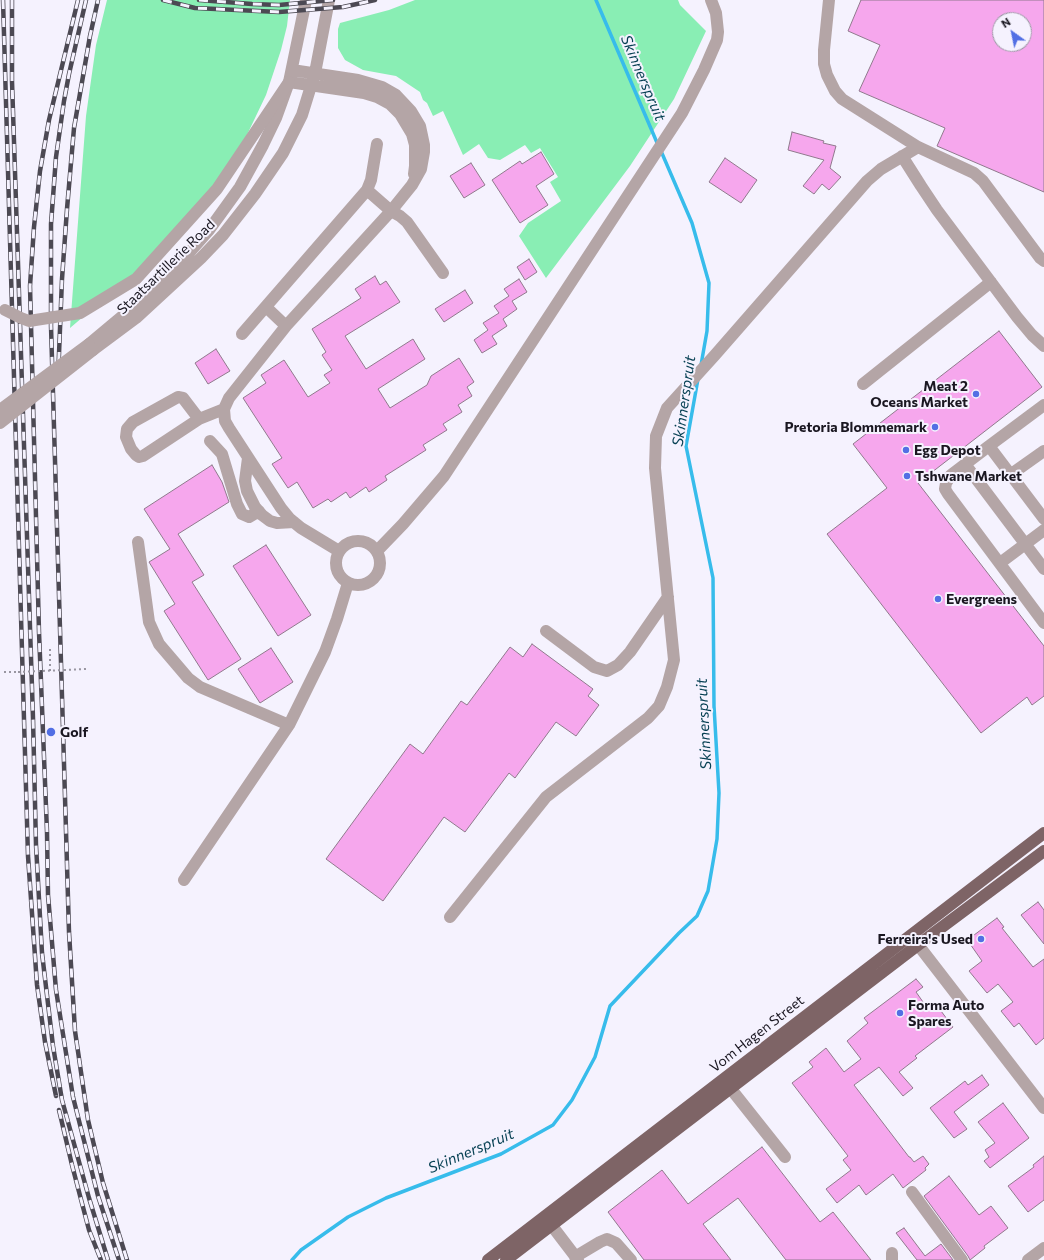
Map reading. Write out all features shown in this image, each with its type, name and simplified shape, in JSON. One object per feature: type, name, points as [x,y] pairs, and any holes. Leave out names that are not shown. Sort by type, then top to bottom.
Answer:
[{"type":"main road","name":"Vom Hagen Street","points":[[506,1260],[548,1221],[910,935],[1044,833]]},
{"type":"main road","name":"Vom Hagen Street","points":[[488,1260],[548,1221],[730,1089],[1044,851]]},
{"type":"street","name":"Staatsartillerie Road","points":[[0,423],[91,347],[156,288],[208,230],[240,187],[252,168],[276,118],[289,82],[306,0]]},
{"type":"street","name":"Staatsartillerie Road","points":[[0,410],[136,318],[223,235],[255,194],[283,153],[302,115],[315,73],[329,0]]},
{"type":"street","points":[[377,551],[403,524],[444,476],[682,113],[704,70],[717,40],[718,32],[716,13],[711,0]]},
{"type":"street","points":[[829,0],[824,64],[827,75],[835,91],[842,99],[918,147],[978,176],[1040,258],[1044,261]]},
{"type":"street","points":[[292,70],[358,80],[382,86],[406,104],[420,126],[424,144],[421,169],[412,185],[392,211],[286,326],[229,398],[224,409],[229,428],[281,508],[301,528],[339,551]]},
{"type":"street","points":[[2,308],[29,321],[80,313],[136,278],[217,189],[289,82],[364,93],[377,97],[390,104],[400,114],[412,134],[415,145],[415,166],[412,185]]},
{"type":"street","points":[[242,334],[367,190],[371,180],[377,144]]},
{"type":"street","points":[[450,918],[546,797],[648,718],[659,706],[667,687],[674,660],[655,468],[656,436],[667,408],[867,181],[881,169],[918,147]]},
{"type":"street","points":[[902,156],[928,197],[991,282],[1032,335],[1044,346]]},
{"type":"street","points":[[367,190],[407,222],[443,274]]},
{"type":"street","points":[[863,384],[991,282]]},
{"type":"street","points":[[266,307],[286,326]]},
{"type":"street","points":[[199,419],[183,398],[178,397],[133,422],[127,429],[126,437],[131,450],[139,457],[143,456],[199,419],[224,409]]},
{"type":"street","points":[[1044,405],[951,475],[946,483],[945,489],[1044,623]]},
{"type":"street","points":[[210,441],[222,454],[237,504],[242,514],[249,516],[259,511]]},
{"type":"street","points":[[989,446],[1044,519]]},
{"type":"street","points":[[1010,475],[1044,451]]},
{"type":"street","points":[[248,458],[245,481],[247,491],[255,507],[270,521],[277,523],[294,522]]},
{"type":"street","points":[[965,464],[1044,569]]},
{"type":"street","points":[[1000,564],[1044,530]]},
{"type":"street","points":[[358,541],[369,544],[377,551],[380,562],[378,573],[370,582],[359,585],[348,583],[339,574],[336,563],[339,551],[347,543],[358,541]]},
{"type":"street","points":[[138,542],[149,622],[159,644],[188,678],[200,687],[289,726]]},
{"type":"street","points":[[184,880],[289,726],[325,652],[348,583]]},
{"type":"street","points":[[546,631],[594,667],[607,670],[618,665],[630,652],[668,597]]},
{"type":"street","points":[[910,935],[1044,1108]]},
{"type":"street","points":[[730,1089],[785,1156]]},
{"type":"street","points":[[912,1192],[962,1260]]},
{"type":"street","points":[[548,1221],[576,1258],[607,1239],[616,1242],[631,1260]]},
{"type":"street","points":[[1028,1260],[1044,1248]]},
{"type":"path","points":[[50,649],[50,671]]},
{"type":"path","points":[[4,672],[86,670]]},
{"type":"green space","points":[[107,0],[290,0],[287,26],[281,50],[266,95],[245,139],[218,180],[136,272],[70,328],[86,116],[96,45]]},
{"type":"green space","points":[[415,0],[678,0],[680,5],[706,31],[674,99],[630,166],[546,278],[519,236],[528,223],[561,201],[550,182],[558,177],[540,148],[531,153],[525,145],[500,160],[488,158],[479,144],[463,155],[443,111],[433,116],[420,92],[396,76],[363,70],[345,60],[338,48],[338,29],[340,23],[389,10]]},
{"type":"building","points":[[861,0],[1044,0],[1044,192],[937,146],[945,128],[859,91],[880,45],[848,31]]},
{"type":"building","points":[[792,132],[836,146],[830,168],[841,177],[829,190],[822,184],[814,194],[803,186],[824,160],[788,150]]},
{"type":"building","points":[[541,152],[554,174],[536,186],[548,205],[520,223],[492,180],[520,161],[522,164]]},
{"type":"building","points":[[725,158],[757,180],[741,203],[709,182]]},
{"type":"building","points":[[471,163],[485,185],[464,198],[450,176]]},
{"type":"building","points":[[529,259],[537,272],[525,280],[517,267]]},
{"type":"building","points":[[375,276],[380,285],[386,281],[400,302],[345,336],[366,369],[413,339],[425,359],[378,389],[390,408],[427,385],[431,376],[459,358],[474,382],[467,387],[472,396],[458,405],[462,412],[443,424],[447,430],[423,445],[426,450],[385,476],[387,480],[369,492],[366,487],[350,498],[346,492],[331,502],[328,499],[313,508],[297,482],[288,488],[272,464],[282,458],[243,398],[266,383],[261,375],[284,360],[308,397],[330,383],[324,375],[332,370],[322,355],[326,352],[312,329],[361,298],[355,289]]},
{"type":"building","points":[[519,279],[527,292],[512,301],[517,309],[503,319],[507,326],[492,336],[497,344],[482,353],[474,340],[488,330],[483,323],[499,313],[494,306],[509,296],[504,289]]},
{"type":"building","points":[[465,290],[473,303],[444,322],[435,309]]},
{"type":"building","points":[[999,331],[1042,387],[918,483],[1044,646],[1044,696],[1032,705],[1027,697],[981,733],[827,534],[887,488],[853,444]]},
{"type":"building","points":[[216,349],[230,371],[208,384],[195,363]]},
{"type":"building","points":[[212,465],[222,482],[229,502],[178,534],[204,575],[192,582],[241,659],[208,680],[164,611],[175,604],[149,562],[170,549],[144,509]]},
{"type":"building","points":[[266,545],[311,615],[278,636],[233,566]]},
{"type":"building","points":[[532,644],[593,689],[588,696],[599,705],[576,736],[556,722],[515,778],[509,773],[465,832],[444,817],[383,901],[326,859],[410,744],[423,754],[461,701],[467,705],[510,647],[523,657]]},
{"type":"building","points":[[271,648],[293,682],[260,703],[238,669]]},
{"type":"building","points":[[1038,902],[1044,910],[1044,944],[1021,915]]},
{"type":"building","points":[[997,918],[1004,927],[1002,928],[1033,967],[1044,959],[1044,1038],[1036,1045],[1019,1023],[1014,1027],[1001,1011],[1013,1002],[998,984],[987,993],[969,971],[982,961],[968,941]]},
{"type":"building","points":[[916,979],[923,987],[916,992],[928,1009],[935,1003],[953,1027],[915,1056],[917,1058],[899,1072],[913,1088],[903,1096],[879,1067],[854,1085],[909,1157],[914,1162],[923,1156],[929,1164],[925,1168],[926,1170],[903,1188],[893,1174],[866,1195],[859,1185],[837,1203],[826,1189],[851,1170],[843,1160],[848,1156],[792,1083],[813,1067],[809,1062],[826,1048],[844,1072],[861,1059],[847,1041],[868,1023],[864,1018]]},
{"type":"building","points":[[982,1075],[989,1085],[954,1112],[967,1129],[954,1138],[930,1108],[965,1081],[968,1085]]},
{"type":"building","points":[[1003,1103],[1029,1138],[990,1168],[984,1161],[989,1157],[985,1150],[995,1143],[978,1122]]},
{"type":"building","points":[[762,1147],[820,1222],[833,1212],[871,1260],[786,1260],[738,1198],[703,1224],[731,1260],[644,1260],[608,1212],[662,1170],[688,1204]]},
{"type":"building","points":[[1044,1156],[1044,1200],[1028,1212],[1008,1186],[1034,1167],[1033,1165]]},
{"type":"building","points":[[949,1176],[979,1215],[991,1206],[1008,1228],[984,1246],[985,1248],[970,1260],[924,1196]]},
{"type":"building","points":[[904,1228],[925,1256],[941,1244],[953,1260],[917,1260],[896,1233]]},
{"type":"waterway","name":"Skinnerspruit","points":[[596,0],[658,145]]},
{"type":"waterway","name":"Skinnerspruit","points":[[661,151],[692,223],[709,283],[707,331],[701,365]]},
{"type":"waterway","name":"Skinnerspruit","points":[[292,1260],[301,1250],[348,1217],[386,1198],[501,1154],[553,1125],[572,1100],[595,1057],[610,1006],[697,916],[708,891],[717,839],[719,793],[714,706],[713,578],[686,446],[698,379]]},
{"type":"railway","points":[[3,0],[28,856],[37,985],[45,1042],[56,1096]]},
{"type":"railway","points":[[12,0],[12,81],[36,845],[42,953],[53,1046],[62,1100],[108,1260]]},
{"type":"railway","points":[[78,0],[49,120],[40,171],[30,286],[39,632],[48,895],[56,990],[73,1097],[98,1196],[119,1260]]},
{"type":"railway","points":[[86,0],[64,101],[56,157],[51,224],[51,326],[69,932],[75,1031],[88,1120],[103,1183],[127,1260]]},
{"type":"railway","points":[[58,379],[62,279],[74,128],[90,36],[98,0]]},
{"type":"railway","points":[[163,0],[195,8],[279,12],[343,7],[375,0]]},
{"type":"railway","points":[[199,0],[279,5],[333,0]]},
{"type":"railway","points":[[59,1110],[89,1230],[101,1260]]},
{"type":"place","name":"Meat 2 Oceans Market","points":[[976,394]]},
{"type":"place","name":"Pretoria Blommemark","points":[[935,427]]},
{"type":"place","name":"Egg Depot","points":[[906,450]]},
{"type":"place","name":"Tshwane Market","points":[[907,476]]},
{"type":"place","name":"Evergreens","points":[[938,599]]},
{"type":"place","name":"Golf","points":[[51,732]]},
{"type":"place","name":"Ferreira's Used","points":[[981,939]]},
{"type":"place","name":"Forma Auto Spares","points":[[900,1013]]}]
